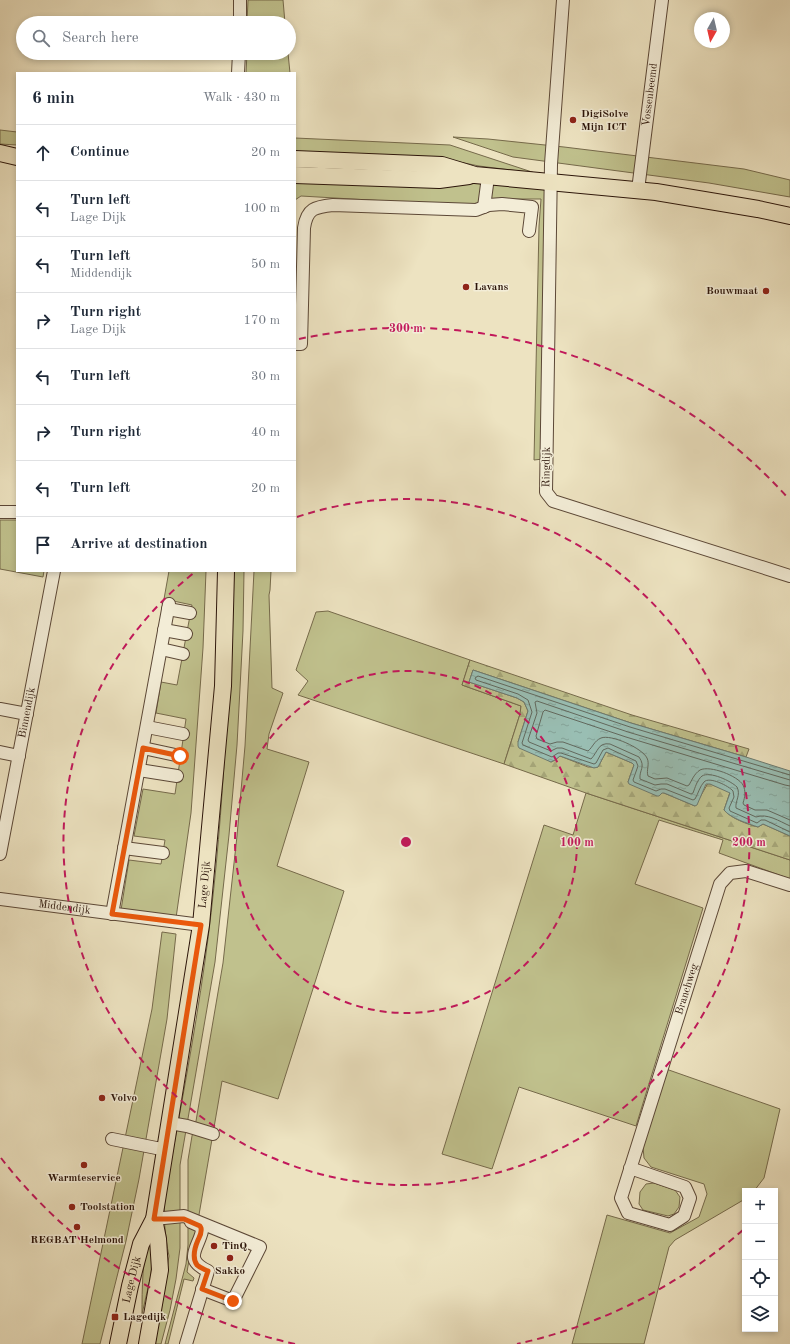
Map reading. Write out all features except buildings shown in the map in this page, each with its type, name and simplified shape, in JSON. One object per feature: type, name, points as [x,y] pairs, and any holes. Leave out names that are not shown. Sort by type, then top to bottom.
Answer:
[{"type":"main road","points":[[296,159],[442,165],[481,176]]},
{"type":"main road","points":[[296,175],[439,180],[481,176],[656,192],[758,208],[790,216]]},
{"type":"main road","name":"Lage Dijk","points":[[118,1344],[141,1244],[154,1219],[201,925],[223,686],[226,572]]},
{"type":"main road","name":"Lage Dijk","points":[[147,1344],[160,1270],[158,1239],[154,1219]]},
{"type":"street","points":[[240,0],[240,16]]},
{"type":"street","points":[[551,182],[563,0]]},
{"type":"street","name":"Vossenbeemd","points":[[638,190],[662,0]]},
{"type":"street","points":[[238,72],[239,60]]},
{"type":"street","points":[[481,176],[484,207]]},
{"type":"street","name":"Ringdijk","points":[[551,182],[546,492],[553,501],[790,576]]},
{"type":"street","points":[[296,344],[301,344],[304,228],[306,216],[312,210],[320,206],[333,205],[476,210],[489,205],[502,204],[532,207],[529,231]]},
{"type":"street","points":[[0,512],[16,512]]},
{"type":"street","name":"Binnendijk","points":[[0,854],[28,714],[54,572]]},
{"type":"street","points":[[112,914],[169,607],[190,613]]},
{"type":"street","points":[[164,630],[186,634]]},
{"type":"street","points":[[161,649],[183,654]]},
{"type":"street","points":[[0,709],[28,714]]},
{"type":"street","points":[[146,727],[184,734]]},
{"type":"street","points":[[143,748],[180,756]]},
{"type":"street","points":[[0,752],[19,756]]},
{"type":"street","points":[[139,770],[177,776]]},
{"type":"street","points":[[124,848],[163,853]]},
{"type":"street","name":"Branchweg","points":[[630,1168],[685,1187],[690,1198],[684,1216],[670,1225],[628,1213],[621,1198],[630,1168],[720,884],[730,873],[746,871],[790,885]]},
{"type":"street","name":"Middendijk","points":[[0,899],[201,925]]},
{"type":"street","points":[[170,1123],[187,1126],[213,1134]]},
{"type":"street","points":[[112,1139],[166,1150]]},
{"type":"street","points":[[154,1219],[184,1216],[260,1247],[233,1301],[202,1289]]},
{"type":"street","points":[[154,1219],[184,1219],[200,1226],[201,1228],[201,1234],[195,1248],[194,1259],[198,1266],[208,1271],[186,1344]]},
{"type":"green space","points":[[248,0],[283,0],[284,16],[247,16]]},
{"type":"green space","points":[[247,60],[289,60],[290,72],[246,72]]},
{"type":"green space","points":[[0,130],[16,132],[16,145],[0,144]]},
{"type":"green space","points":[[453,137],[564,147],[744,169],[790,180],[790,197],[709,183],[513,157]]},
{"type":"green space","points":[[296,138],[450,145],[535,173],[479,166],[440,158],[296,152]]},
{"type":"green space","points":[[296,178],[476,180],[546,188],[543,459],[534,460],[539,226],[541,199],[502,199],[471,206],[301,196],[296,199]]},
{"type":"green space","points":[[0,520],[16,520],[16,572],[0,569]]},
{"type":"green space","points":[[16,572],[44,572],[43,577]]},
{"type":"green space","points":[[169,572],[206,572],[203,648],[191,813],[176,918],[121,910],[129,860],[161,864],[165,840],[134,836],[143,789],[175,794],[186,719],[156,713],[161,682],[177,685],[192,605],[164,599]]},
{"type":"green space","points":[[233,572],[244,572],[243,631],[237,745],[215,962],[180,1165],[180,1248],[176,1279],[161,1344],[155,1344],[169,1256],[166,1241],[164,1209],[165,1194],[205,961],[216,864],[227,718]]},
{"type":"green space","points":[[254,572],[271,572],[269,595],[272,688],[283,693],[269,734],[267,749],[309,762],[277,866],[344,891],[278,1099],[222,1081],[195,1238],[190,1254],[187,1272],[194,1278],[193,1281],[184,1279],[168,1344],[165,1344],[186,1264],[188,1245],[188,1160],[223,963],[245,746]]},
{"type":"green space","points":[[328,611],[470,660],[462,685],[521,706],[520,714],[504,764],[298,695],[308,681],[296,670],[316,612]]},
{"type":"green space","points":[[470,660],[632,715],[749,749],[746,757],[631,723],[473,670],[469,682],[517,698],[524,702],[528,711],[518,742],[551,762],[560,756],[588,767],[598,767],[606,752],[634,765],[628,782],[664,793],[695,806],[708,783],[730,792],[724,810],[735,819],[745,823],[758,827],[763,824],[790,836],[790,860],[586,793],[504,764],[520,714],[521,706],[462,685]]},
{"type":"green space","points":[[586,793],[790,860],[790,879],[719,853],[723,840],[659,820],[635,884],[703,908],[636,1126],[519,1087],[492,1169],[442,1154],[544,825],[573,835]]},
{"type":"green space","points":[[162,932],[176,934],[167,1019],[139,1179],[126,1241],[100,1344],[82,1344],[152,1009]]},
{"type":"green space","points":[[666,1069],[780,1109],[764,1178],[756,1188],[742,1188],[742,1201],[675,1240],[669,1247],[644,1344],[572,1344],[607,1215],[670,1233],[699,1217],[707,1194],[704,1184],[651,1167],[644,1158],[643,1147]]},
{"type":"green space","points":[[654,1183],[675,1190],[680,1197],[679,1207],[674,1214],[668,1216],[643,1210],[639,1204],[640,1192],[646,1184]]},
{"type":"green space","points":[[150,1234],[152,1255],[151,1275],[142,1314],[142,1284],[145,1253]]},
{"type":"water","points":[[473,670],[631,723],[790,771],[790,836],[763,824],[758,827],[731,816],[724,810],[730,793],[710,784],[706,784],[697,805],[695,806],[664,793],[657,796],[629,784],[628,782],[634,765],[606,752],[598,767],[594,768],[560,756],[551,762],[519,748],[518,742],[528,711],[524,702],[517,698],[469,682]]},
{"type":"place","name":"DigiSolve Mijn ICT","points":[[573,120]]},
{"type":"place","name":"Lavans","points":[[466,287]]},
{"type":"place","name":"Bouwmaat","points":[[766,291]]},
{"type":"place","name":"Volvo","points":[[102,1098]]},
{"type":"place","name":"Warmteservice","points":[[84,1165]]},
{"type":"place","name":"Toolstation","points":[[72,1207]]},
{"type":"place","name":"REGBAT Helmond","points":[[77,1227]]},
{"type":"place","name":"TinQ","points":[[214,1246]]},
{"type":"place","name":"Sakko","points":[[230,1258]]},
{"type":"place","name":"Lagedijk","points":[[115,1317]]},
{"type":"route","points":[[180,756],[143,748],[112,914],[201,925],[154,1219],[184,1219],[200,1226],[202,1231],[197,1241],[194,1259],[198,1266],[208,1271],[202,1289],[233,1301]]}]
